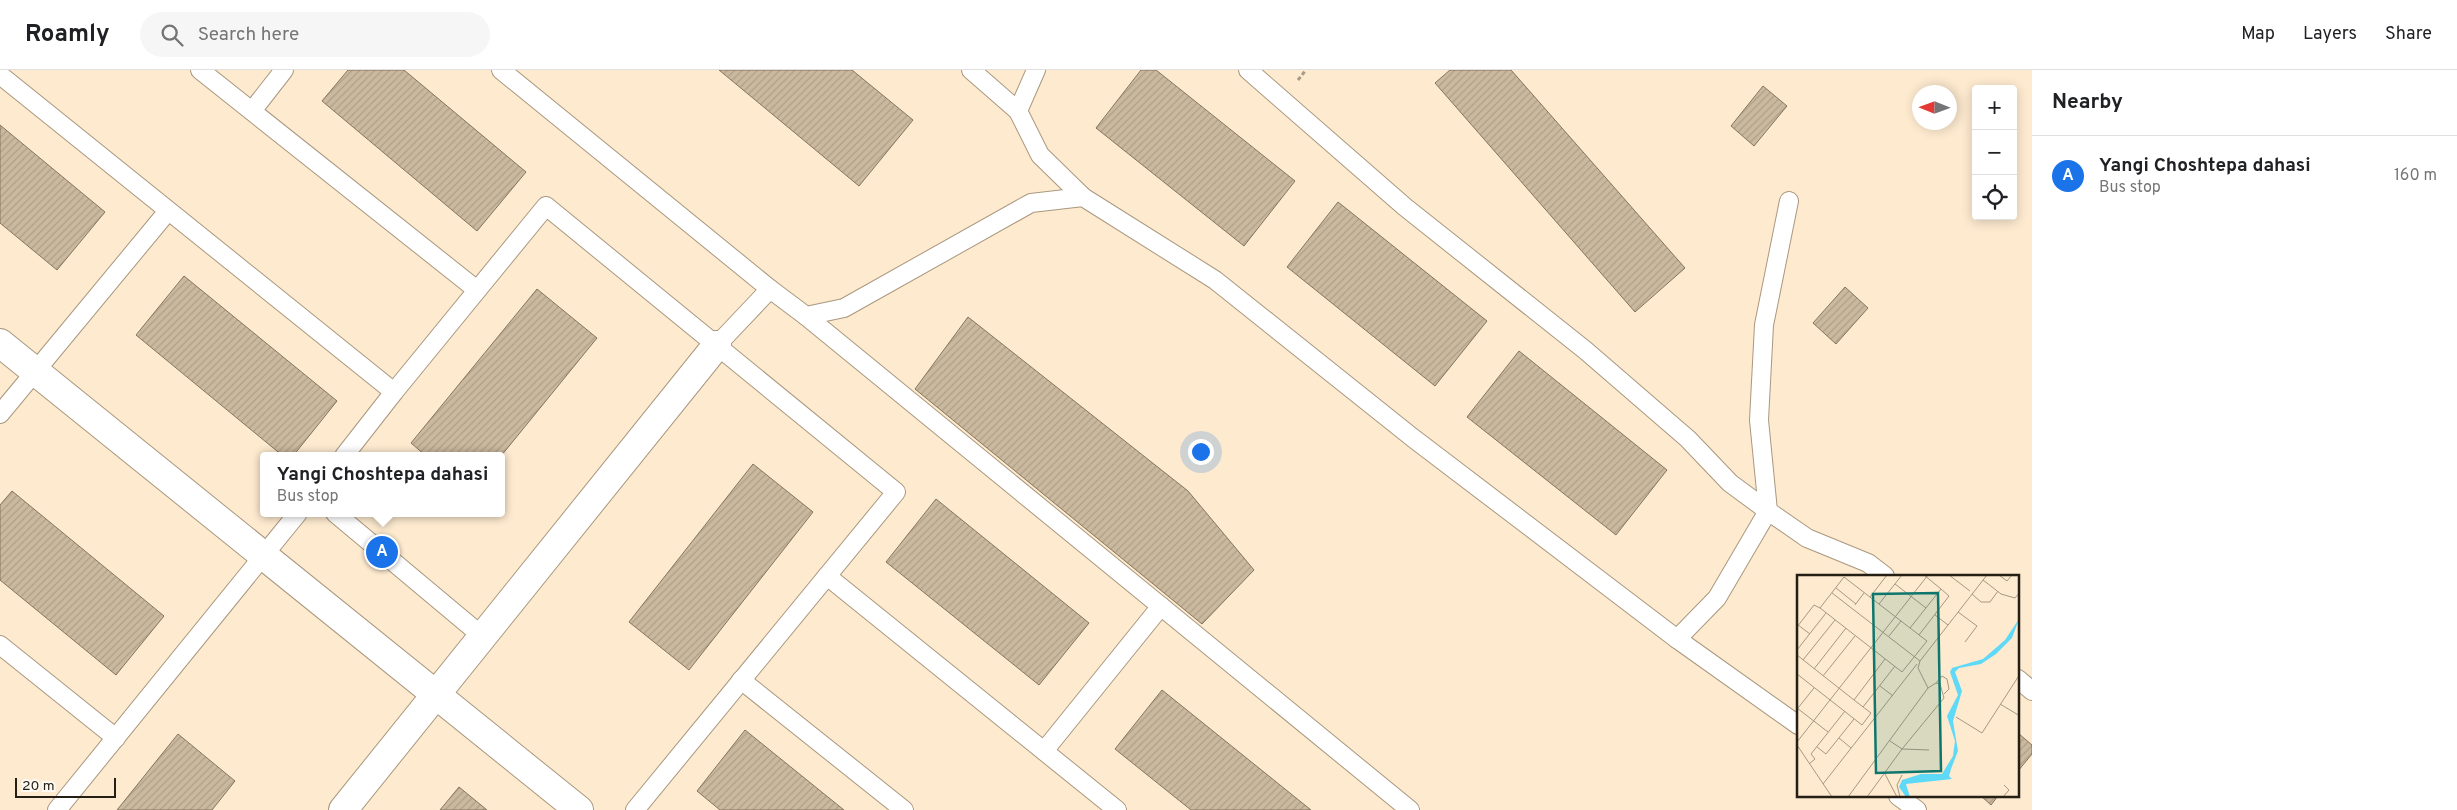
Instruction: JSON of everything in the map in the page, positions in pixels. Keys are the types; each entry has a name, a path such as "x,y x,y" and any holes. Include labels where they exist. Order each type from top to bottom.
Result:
{"street":[{"path":"0,342 434,695 579,810"},
{"path":"343,810 717,345"}],"lane":[{"path":"200,70 477,290"},
{"path":"252,111 284,70"},
{"path":"501,70 770,289 806,316 1410,810"},
{"path":"971,70 1018,111 1040,155 1083,197 1215,280 1413,438 1677,639 1797,724"},
{"path":"1018,111 1036,70"},
{"path":"1248,70 1405,208 1585,350 1688,439 1730,483 1807,538 1868,563 1884,575"},
{"path":"0,75 394,392"},
{"path":"806,316 844,308 1031,203 1083,197"},
{"path":"1677,639 1717,598 1768,511 1758,420 1764,325 1789,201"},
{"path":"347,452 546,206 896,492 635,810"},
{"path":"0,414 168,210"},
{"path":"717,345 770,289"},
{"path":"57,810 295,517"},
{"path":"340,517 482,636"},
{"path":"827,576 1117,810"},
{"path":"1044,751 1161,606"},
{"path":"0,645 116,738"},
{"path":"741,680 904,810"},
{"path":"2020,681 2032,691"},
{"path":"1901,798 1917,810"}],"building":[{"path":"348,70 404,70 526,172 477,231 322,101"},
{"path":"719,70 852,70 913,120 859,186"},
{"path":"1141,70 1156,70 1295,181 1244,246 1096,128"},
{"path":"1450,70 1511,70 1685,268 1635,312 1435,83"},
{"path":"1763,86 1787,106 1754,146 1731,126"},
{"path":"0,125 105,212 57,270 0,223"},
{"path":"1338,202 1487,321 1435,386 1287,267"},
{"path":"184,276 337,401 296,452 278,452 136,335"},
{"path":"1845,287 1868,308 1836,344 1813,323"},
{"path":"537,289 597,338 504,452 421,452 411,443"},
{"path":"968,317 1188,491 1254,570 1202,624 915,389"},
{"path":"1519,351 1667,470 1616,535 1467,417"},
{"path":"753,464 813,512 689,670 629,622"},
{"path":"12,491 164,616 116,675 0,580 0,505"},
{"path":"936,499 1089,623 1039,685 886,562"},
{"path":"1162,690 1311,810 1191,810 1115,749"},
{"path":"745,730 844,810 720,810 697,791"},
{"path":"178,734 235,781 212,810 117,810"},
{"path":"2020,735 2032,745 2032,754 2020,769"},
{"path":"459,787 487,810 440,810"},
{"path":"1983,798 1996,798 1991,805"}],"place":[{"name":"Yangi Choshtepa dahasi","path":"382,552"}]}
